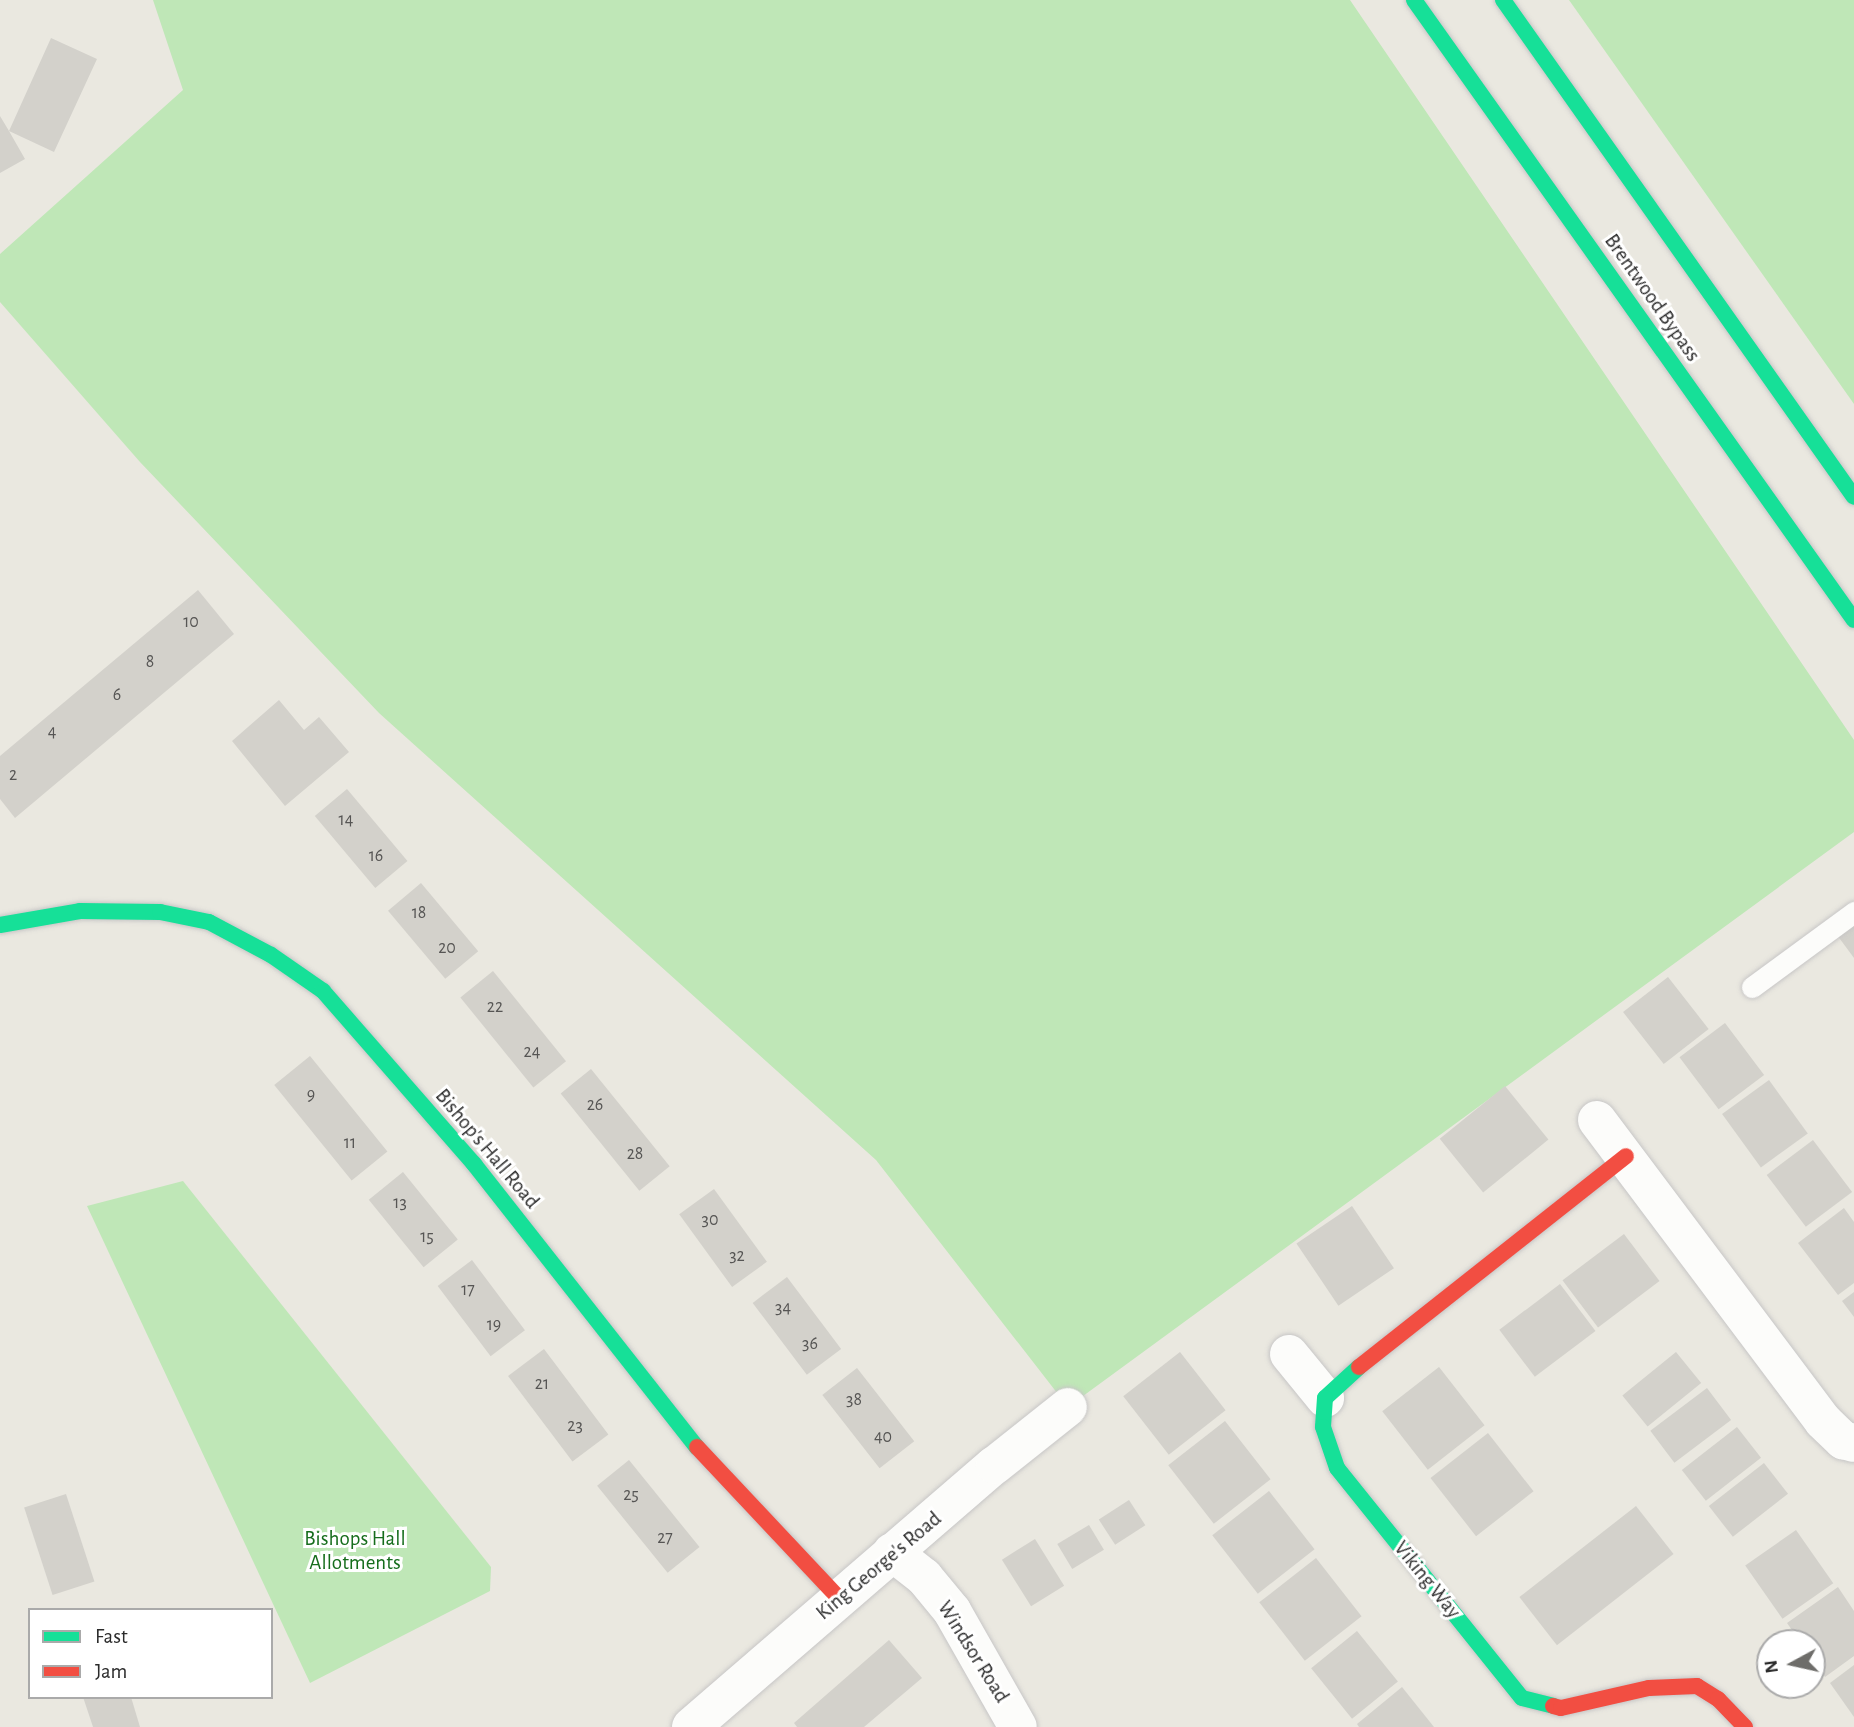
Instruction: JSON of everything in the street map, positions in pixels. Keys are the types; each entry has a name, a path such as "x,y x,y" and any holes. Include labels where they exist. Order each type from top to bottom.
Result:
{"main road":[{"name":"Brentwood Bypass","path":"1414,0 1854,620"},
{"path":"1503,0 1854,497"},
{"name":"Bishop's Hall Road","path":"0,925 80,911 172,915 209,922 271,955 323,991 474,1164 705,1457 839,1598"},
{"path":"1325,1398 1626,1156"},
{"name":"Viking Way","path":"1325,1398 1323,1427 1337,1468 1522,1698 1581,1715 1649,1688 1697,1686 1718,1699 1745,1727"}],"street":[{"path":"1597,1120 1823,1422 1843,1440 1854,1443"},
{"path":"1289,1354 1325,1398"},
{"name":"King George's Road","path":"691,1727 892,1552 1068,1407"},
{"name":"Windsor Road","path":"892,1552 924,1577 952,1611 1018,1727"}],"lane":[{"path":"1752,987 1854,912"}],"green space":[{"path":"153,0 1350,0 1854,740 1854,832 1068,1407 876,1160 379,713 140,462 0,302 0,254 183,90"},
{"path":"1569,0 1854,0 1854,404"},
{"name":"Bishops Hall Allotments","path":"183,1181 491,1567 490,1591 310,1683 87,1206"}],"building":[{"path":"51,38 97,59 54,152 9,131"},
{"path":"0,116 25,159 0,173"},
{"path":"198,590 234,634 15,818 0,799 0,756"},
{"path":"279,700 304,730 319,717 349,752 285,806 232,741"},
{"path":"347,789 407,861 375,888 315,816"},
{"path":"421,883 478,951 445,979 388,911"},
{"path":"1854,922 1854,958 1837,935"},
{"path":"493,971 566,1061 533,1088 460,997"},
{"path":"1668,977 1709,1029 1664,1064 1623,1012"},
{"path":"1725,1023 1764,1075 1719,1109 1679,1057"},
{"path":"310,1056 387,1152 352,1181 274,1085"},
{"path":"591,1069 670,1166 639,1191 561,1094"},
{"path":"1769,1080 1808,1133 1761,1167 1722,1114"},
{"path":"1505,1086 1548,1140 1483,1192 1440,1139"},
{"path":"1813,1140 1852,1192 1806,1227 1767,1175"},
{"path":"403,1172 458,1240 424,1267 369,1200"},
{"path":"714,1189 767,1262 732,1287 679,1214"},
{"path":"1352,1206 1394,1268 1338,1306 1296,1243"},
{"path":"1844,1208 1854,1222 1854,1283 1838,1295 1798,1243"},
{"path":"1624,1234 1660,1281 1598,1327 1563,1280"},
{"path":"472,1260 525,1330 491,1356 438,1286"},
{"path":"787,1277 841,1349 807,1375 753,1303"},
{"path":"1560,1284 1596,1331 1535,1377 1499,1330"},
{"path":"1854,1292 1854,1317 1842,1301"},
{"path":"544,1349 608,1434 572,1462 508,1376"},
{"path":"1180,1352 1226,1410 1169,1455 1123,1396"},
{"path":"1676,1352 1701,1383 1648,1427 1622,1395"},
{"path":"1439,1367 1485,1425 1428,1470 1382,1411"},
{"path":"857,1368 914,1441 880,1468 822,1395"},
{"path":"1707,1388 1731,1420 1674,1463 1650,1431"},
{"path":"1225,1421 1271,1479 1214,1524 1168,1465"},
{"path":"1737,1427 1761,1458 1706,1501 1682,1470"},
{"path":"1488,1433 1534,1491 1476,1536 1430,1478"},
{"path":"629,1460 699,1547 668,1573 597,1486"},
{"path":"1764,1463 1788,1494 1733,1537 1709,1506"},
{"path":"1269,1491 1315,1549 1258,1594 1212,1535"},
{"path":"66,1494 94,1581 53,1595 24,1508"},
{"path":"1129,1500 1145,1525 1115,1545 1099,1520"},
{"path":"1636,1506 1674,1554 1557,1645 1519,1597"},
{"path":"1089,1525 1104,1550 1072,1569 1057,1544"},
{"path":"1796,1530 1833,1583 1782,1619 1745,1566"},
{"path":"1035,1539 1064,1586 1031,1606 1002,1560"},
{"path":"1316,1558 1362,1616 1305,1661 1259,1602"},
{"path":"1838,1587 1854,1611 1854,1656 1826,1676 1826,1629 1791,1629 1787,1623"},
{"path":"1357,1631 1398,1682 1352,1719 1311,1668"},
{"path":"889,1640 922,1678 864,1727 797,1727 794,1723"},
{"path":"1854,1665 1854,1717 1830,1683"},
{"path":"1402,1687 1434,1727 1359,1727 1357,1724"},
{"path":"84,1699 132,1699 140,1727 93,1727"}],"traffic: fast":[{"path":"1414,0 1854,620"},
{"path":"1503,0 1854,497"},
{"path":"0,925 80,911 160,912 209,922 271,955 323,991 474,1164 697,1447"},
{"path":"1359,1367 1325,1398 1323,1427 1337,1468 1522,1698 1553,1706"}],"traffic: jam":[{"path":"1359,1367 1626,1156"},
{"path":"697,1447 839,1598"},
{"path":"1553,1706 1561,1708 1649,1688 1697,1686 1718,1699 1745,1727"}]}
